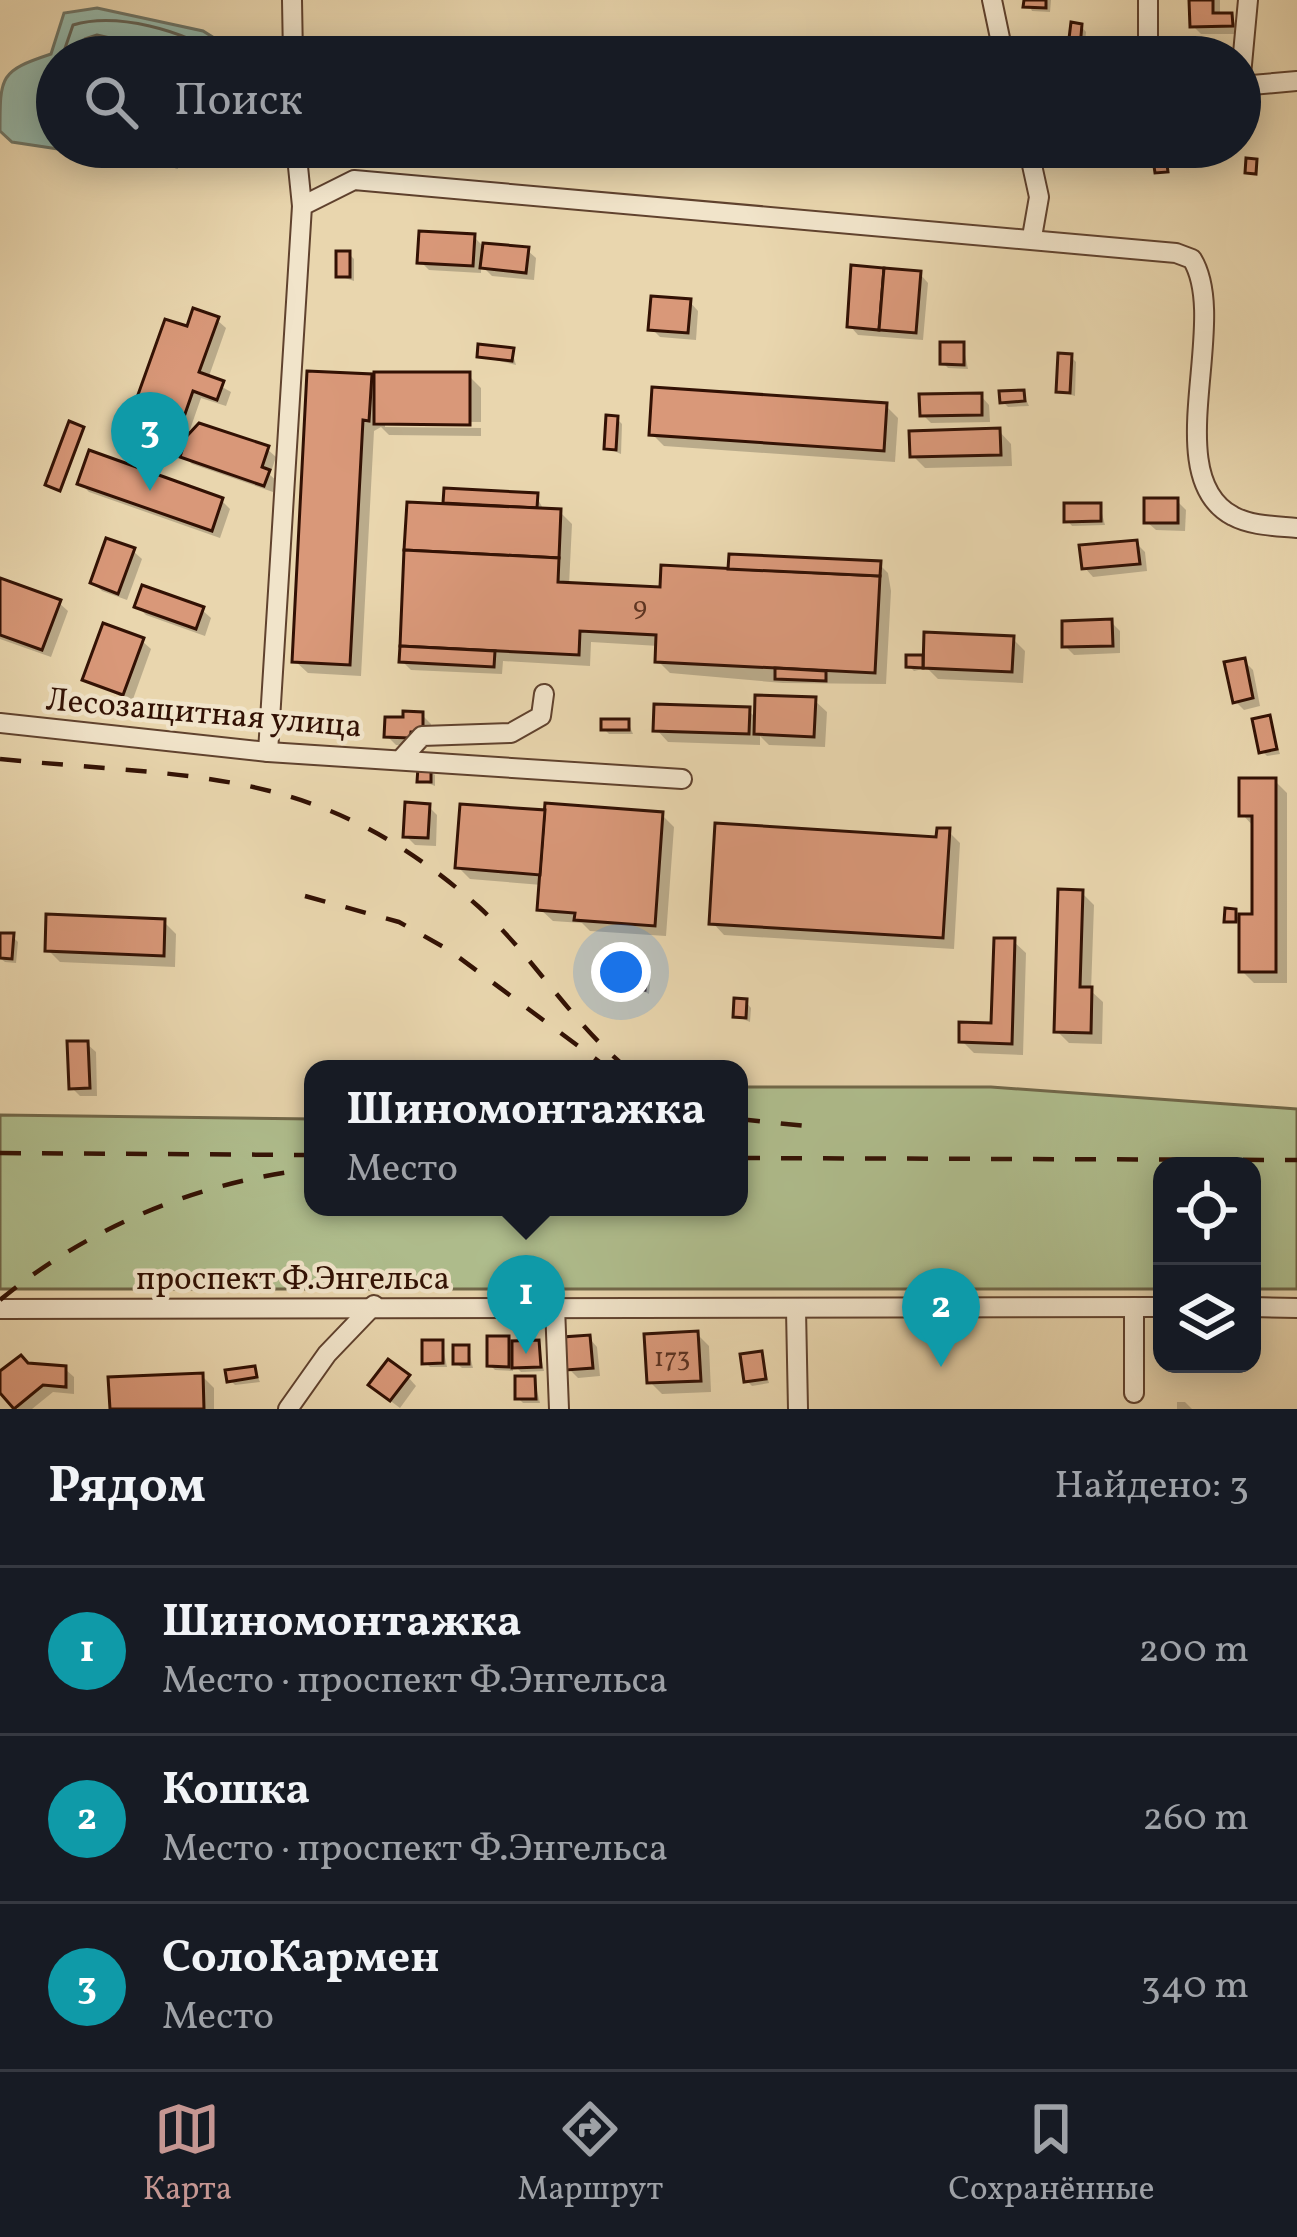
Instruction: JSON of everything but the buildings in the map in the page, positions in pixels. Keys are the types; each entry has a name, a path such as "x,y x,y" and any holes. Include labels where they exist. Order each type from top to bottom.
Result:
{"street":[{"path":"292,0 293,36"},
{"path":"992,0 1000,36"},
{"path":"1148,0 1148,36"},
{"path":"1244,36 1247,0"},
{"path":"1261,85 1297,82"},
{"path":"268,752 302,206 298,168"},
{"path":"1033,168 1039,197 1033,237"},
{"path":"302,206 354,179 1033,237 1192,260 1204,285 1196,436 1207,482 1231,516 1297,528"},
{"path":"403,757 422,736 511,734 541,716 544,694"},
{"name":"Лесозащитная улица","path":"0,722 268,752 403,757 451,765 682,779"},
{"path":"288,1409 326,1354 374,1306"},
{"path":"554,1307 559,1409"},
{"path":"1134,1307 1134,1393"},
{"name":"проспект Ф.Энгельса","path":"0,1309 1153,1307"},
{"path":"1261,1307 1297,1308"},
{"path":"796,1310 798,1409"}],"green space":[{"path":"748,1087 991,1087 1297,1109 1297,1289 1261,1289 1261,1157 1153,1157 1153,1289 0,1289 0,1115 304,1119 304,1216 748,1216"}],"water":[{"path":"97,8 211,36 57,36 64,13"},
{"path":"36,60 36,146 12,142 0,131 6,78"}],"railway":[{"path":"0,759 197,777 254,787 310,803 365,827 421,861 479,907 618,1060"},
{"path":"305,896 399,922 449,950 597,1060"},
{"path":"748,1120 815,1127"},
{"path":"0,1153 304,1155"},
{"path":"748,1158 1297,1160"},
{"path":"0,1300 70,1250 147,1212 229,1184 304,1170"}],"place":[{"name":"СолоКармен","path":"150,491"},
{"name":"Шиномонтажка","path":"526,1354"},
{"name":"Кошка","path":"941,1367"}]}
